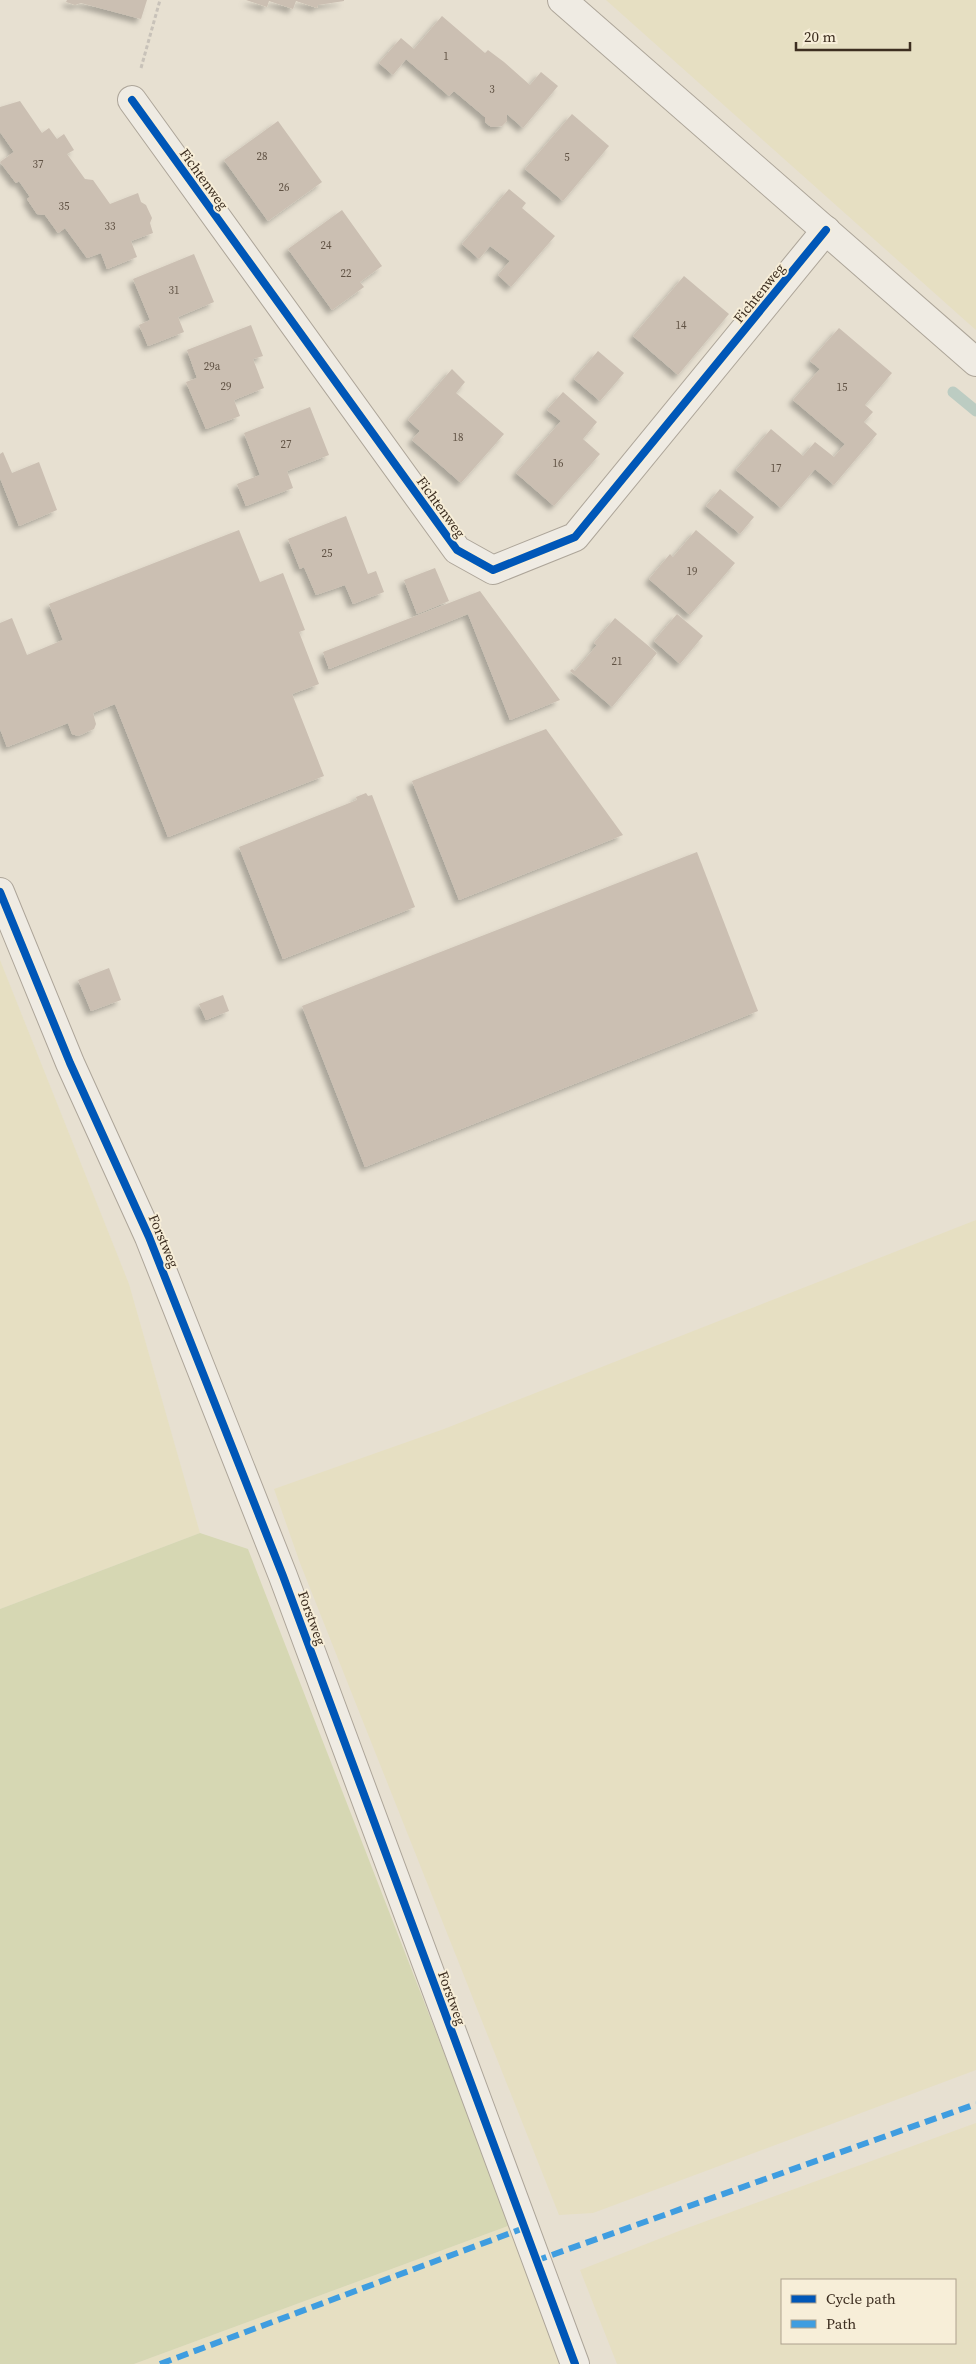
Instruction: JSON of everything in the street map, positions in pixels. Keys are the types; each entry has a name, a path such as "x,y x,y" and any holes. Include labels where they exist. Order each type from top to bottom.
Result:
{"street":[{"path":"562,0 976,362"},
{"name":"Fichtenweg","path":"132,100 457,550 493,570 575,537 826,230"},
{"name":"Forstweg","path":"0,892 70,1063 149,1237 283,1576 576,2364"}],"path":[{"path":"132,100 160,0"}],"shaded area":[{"path":"606,0 976,0 976,330 968,323"},
{"path":"0,960 129,1284 200,1533 0,1609"},
{"path":"976,1220 976,2070 593,2213 559,2215 300,1563 274,1489 444,1429"},
{"path":"976,2123 976,2364 617,2364 580,2270 679,2231"},
{"path":"511,2225 561,2364 134,2364"}],"green space":[{"path":"200,1533 248,1549 511,2225 134,2364 0,2364 0,1609"}],"building":[{"path":"67,0 147,0 141,19 81,3 75,5 66,2"},
{"path":"246,0 344,1 318,5 317,8 296,1 293,9 269,1 267,7"},
{"path":"442,16 485,53 488,50 530,85 541,72 558,86 523,128 507,114 507,121 502,126 491,127 485,122 485,117 454,91 449,96 406,59 393,75 379,63 401,38 414,49"},
{"path":"20,101 42,133 49,128 57,139 64,134 74,150 67,154 85,179 93,180 110,204 138,193 141,202 146,205 152,218 150,223 153,233 131,241 137,257 107,269 101,253 87,258 65,228 58,233 45,215 37,214 27,199 30,197 19,181 16,183 0,162 14,152 0,132 0,107"},
{"path":"572,114 609,146 563,201 525,169"},
{"path":"278,121 322,182 268,221 224,160"},
{"path":"509,189 526,203 522,208 555,236 511,287 498,275 510,261 490,246 479,259 462,244"},
{"path":"342,210 382,266 360,282 364,287 332,310 288,249"},
{"path":"194,254 214,302 178,317 184,332 148,346 139,325 150,320 133,279"},
{"path":"684,276 729,314 678,375 633,336"},
{"path":"251,325 263,356 253,359 264,388 234,400 240,416 206,429 186,382 197,378 187,350"},
{"path":"839,328 892,373 865,405 873,412 864,422 877,434 834,485 815,469 781,508 736,470 771,429 803,456 815,442 834,457 845,444 793,400 820,369 810,361"},
{"path":"598,351 624,373 600,401 574,379"},
{"path":"452,369 465,382 456,393 504,434 461,483 412,440 420,431 408,420"},
{"path":"563,392 597,422 583,439 600,454 554,506 516,473 561,421 547,410"},
{"path":"310,407 329,455 287,471 293,488 246,506 237,484 260,475 244,433"},
{"path":"3,452 12,473 39,462 57,510 19,526 0,478 0,454"},
{"path":"720,489 754,517 740,534 706,506"},
{"path":"346,516 368,574 376,571 384,592 353,604 345,585 316,595 304,567 300,569 288,539"},
{"path":"239,530 260,582 283,573 305,630 299,632 319,684 292,694 324,776 168,837 115,704 93,713 96,724 94,729 78,736 72,734 68,723 7,747 0,729 0,623 12,618 27,655 63,640 49,604"},
{"path":"696,530 735,563 690,615 649,579 670,554 673,557"},
{"path":"435,568 449,601 417,614 404,580"},
{"path":"480,591 560,700 510,720 468,614 329,669 323,652"},
{"path":"677,614 703,636 680,664 654,641"},
{"path":"615,618 657,653 612,707 570,671 572,669 575,671 597,645 594,643"},
{"path":"546,729 623,835 459,900 412,781"},
{"path":"366,793 368,796 372,795 415,907 283,959 239,847 357,800 356,797"},
{"path":"697,852 758,1011 365,1167 302,1006"},
{"path":"109,968 121,1000 91,1011 78,980"},
{"path":"223,995 229,1011 206,1020 199,1004"}],"waterway":[{"path":"953,392 976,411"}],"marked path":[{"path":"535,2261 976,2104"},
{"path":"160,2364 524,2228"}],"cycle path":[{"path":"132,100 457,550 493,570 575,537 826,230"},
{"path":"0,892 70,1063 149,1237 283,1576 575,2364"}]}
